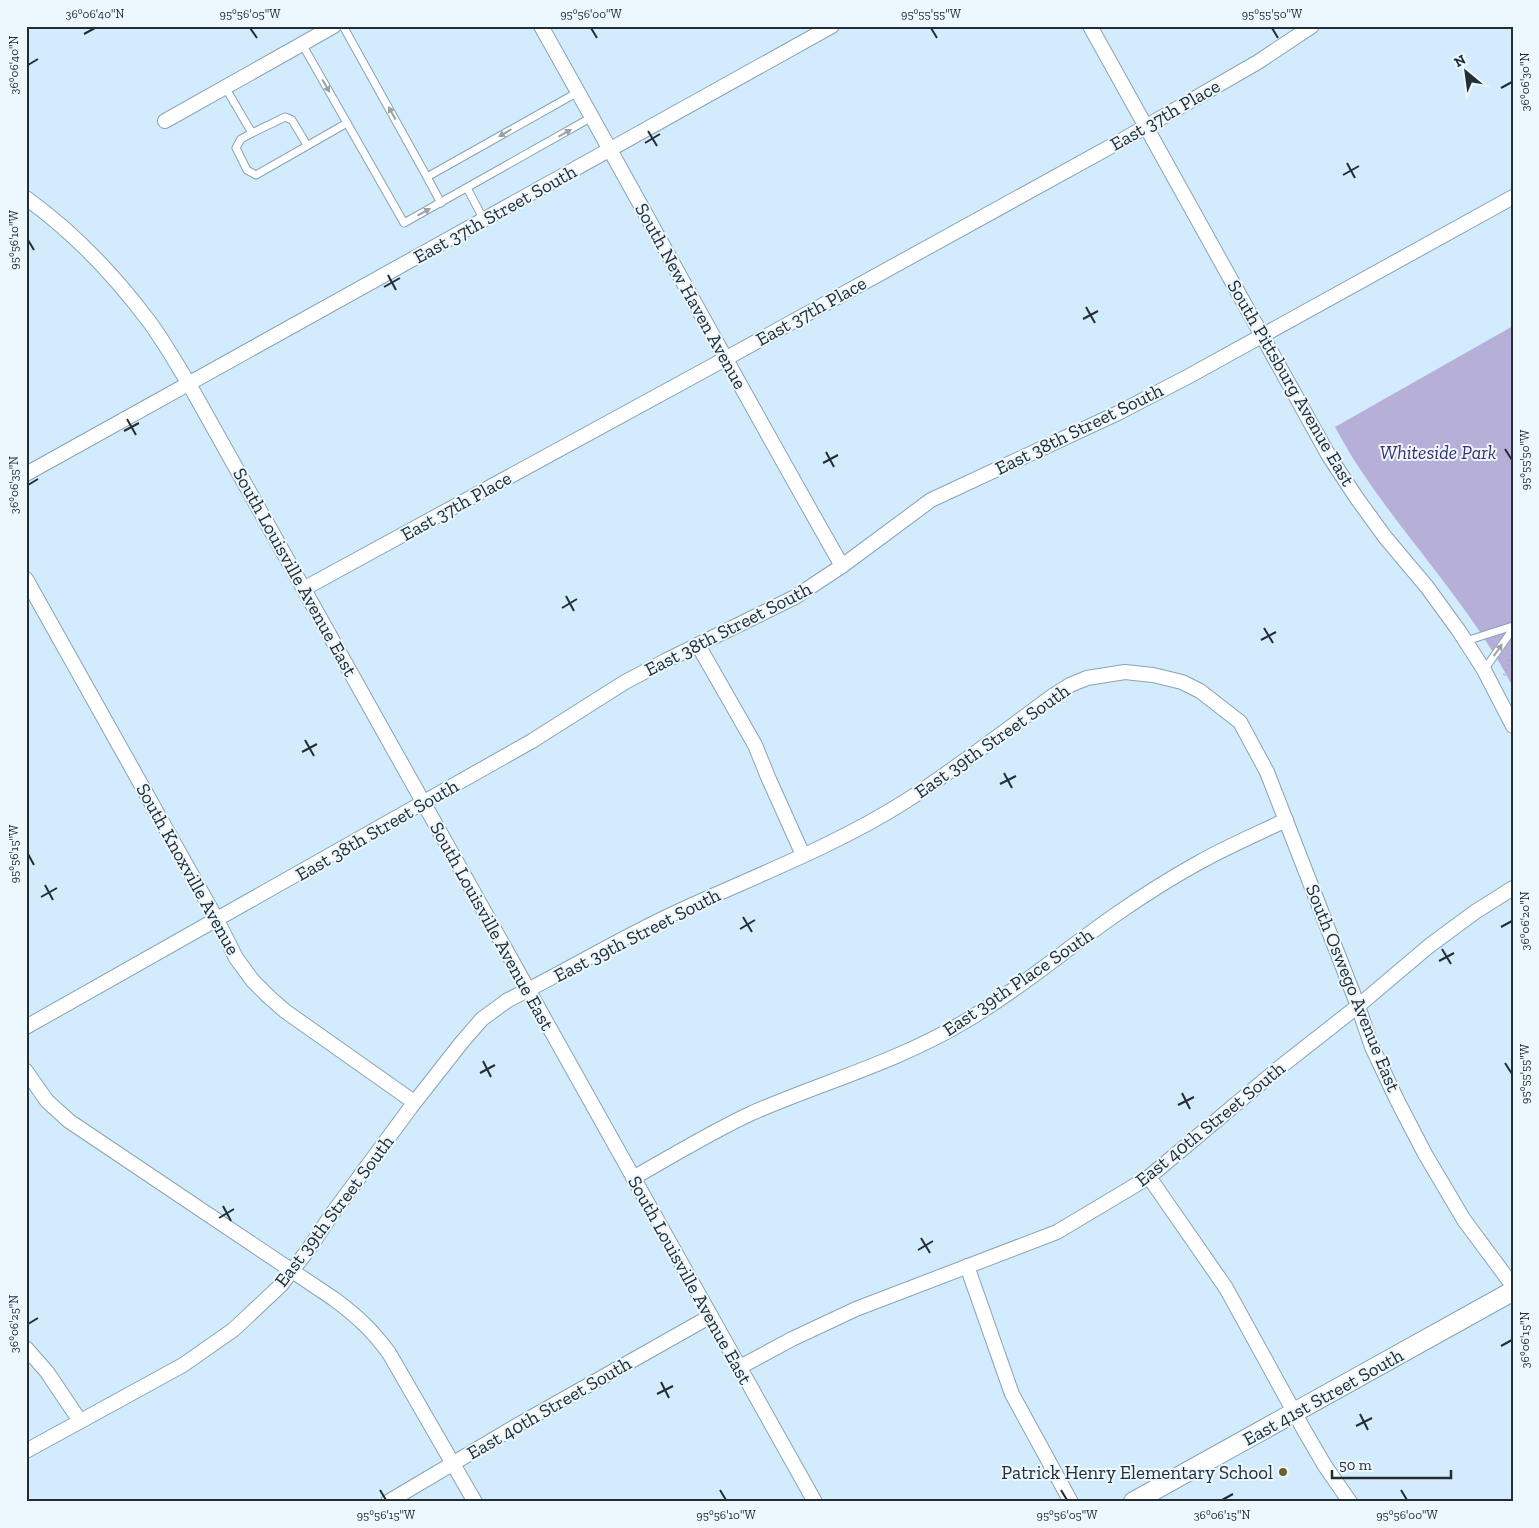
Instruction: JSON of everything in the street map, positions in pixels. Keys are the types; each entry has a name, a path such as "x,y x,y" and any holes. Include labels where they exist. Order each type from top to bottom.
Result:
{"main road":[{"name":"East 41st Street South","path":"1133,1502 1513,1291"}],"street":[{"path":"165,121 334,26"},
{"name":"South New Haven Avenue","path":"540,26 842,566"},
{"name":"East 37th Street South","path":"26,474 610,150 815,30 832,26"},
{"name":"South Pittsburg Avenue East","path":"1090,26 1329,456 1385,537 1427,587 1466,641 1484,670 1513,726"},
{"name":"East 37th Place","path":"304,588 725,359 1146,126 1258,62 1312,26"},
{"name":"East 38th Street South","path":"26,1028 532,742 625,682 790,600 842,566 931,500 1118,413 1191,375 1513,197"},
{"name":"South Louisville Avenue East","path":"26,198 87,249 118,283 148,321 190,384 815,1502"},
{"name":"South Knoxville Avenue","path":"26,579 217,920 236,958 253,981 285,1011 414,1102"},
{"path":"698,645 756,745 768,777 803,855"},
{"name":"East 39th Street South","path":"26,1450 183,1365 233,1330 281,1285 414,1102 462,1042 482,1019 508,1000 660,920 803,855 865,824 906,801 944,776 1070,685 1087,678 1118,673 1137,673 1182,682 1200,691"},
{"name":"South Oswego Avenue East","path":"1200,691 1240,722 1267,772 1372,1046 1397,1100 1425,1154 1464,1220 1513,1286"},
{"name":"East 39th Place South","path":"633,1178 752,1114 880,1064 964,1022 1158,887 1198,862 1286,820"},
{"name":"East 40th Street South","path":"740,1367 846,1313 1058,1232 1149,1176 1429,946 1513,888"},
{"path":"26,1071 47,1101 68,1121 359,1318 389,1353 475,1502"},
{"path":"1149,1176 1226,1288 1325,1466 1350,1502"},
{"path":"967,1266 1012,1394 1071,1502"},
{"name":"East 40th Street South","path":"388,1502 711,1316"},
{"path":"26,1348 47,1372 80,1421"}],"lane":[{"path":"343,26 441,203"},
{"path":"302,44 404,223 592,117"},
{"path":"225,88 252,133"},
{"path":"427,177 578,92"},
{"path":"307,146 292,120 285,117 252,133 242,140 236,148 247,170 256,175 307,146 347,122"},
{"path":"467,188 484,220"},
{"path":"1466,641 1513,627"},
{"path":"1484,670 1513,627"}],"path":[{"path":"1504,675 1507,670 1508,660 1513,653"}],"green space":[{"name":"Whiteside Park","path":"1513,326 1513,687 1479,630 1379,496 1353,459 1335,427"}],"place":[{"name":"Patrick Henry Elementary School","path":"1283,1472"}]}
